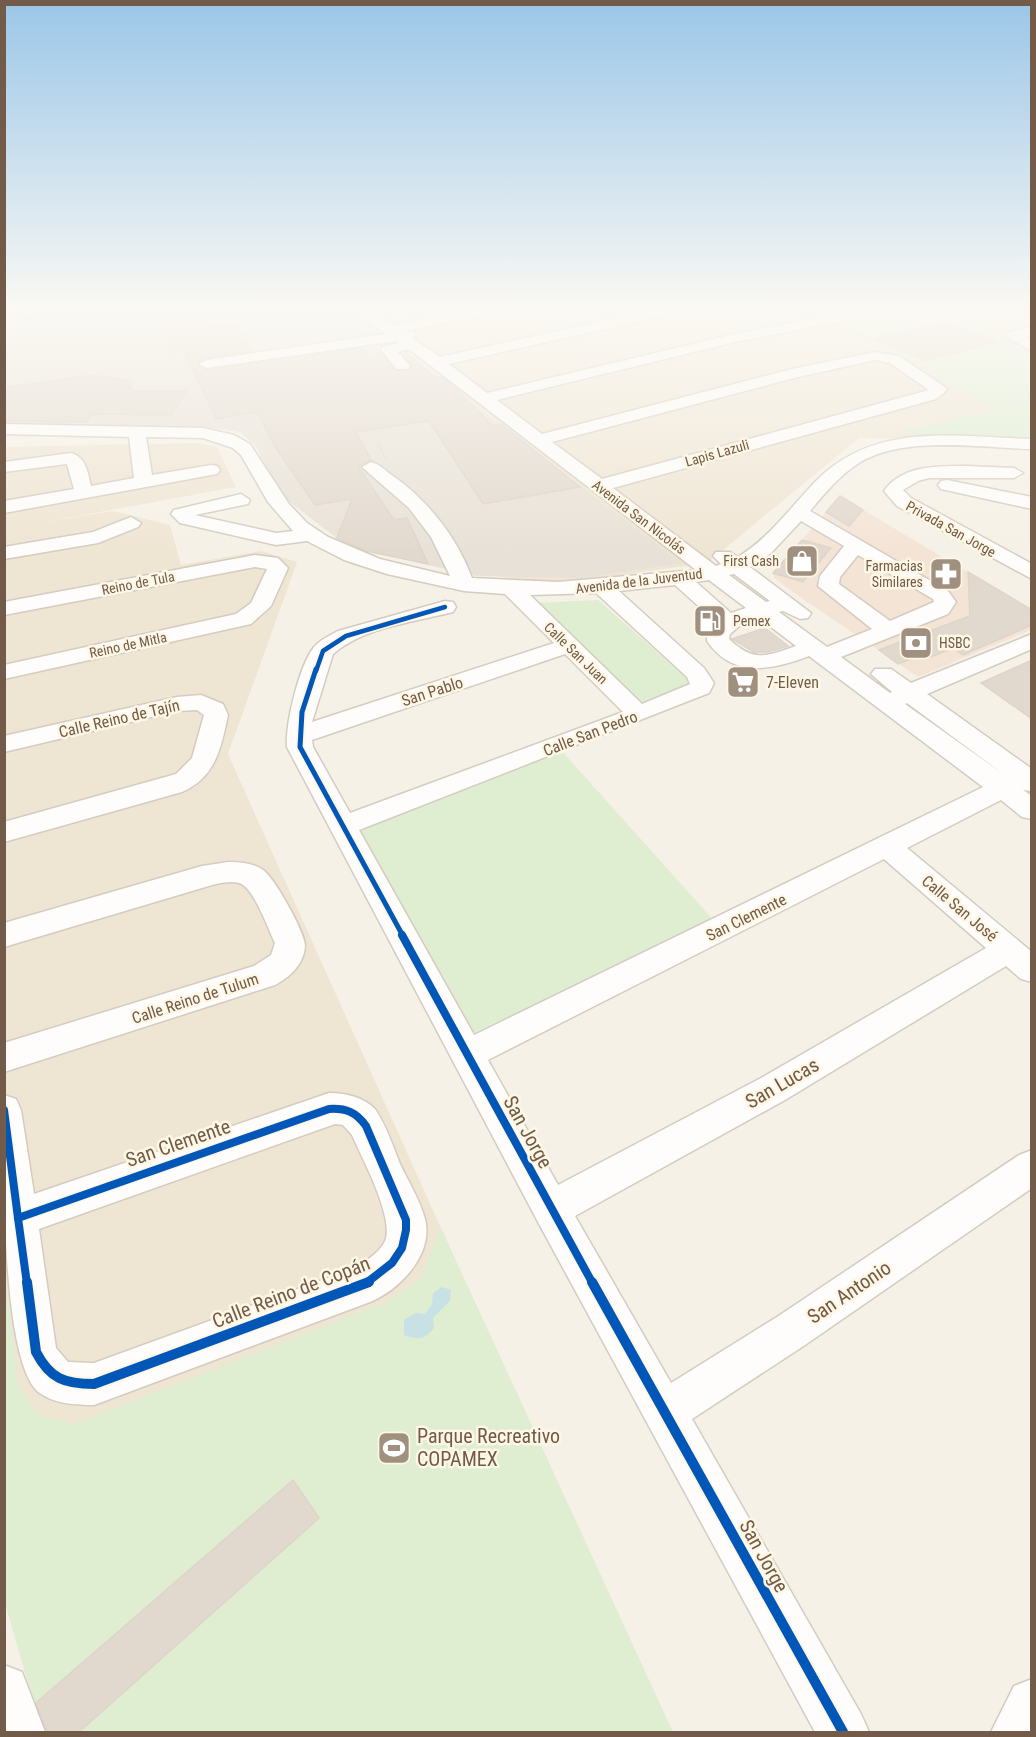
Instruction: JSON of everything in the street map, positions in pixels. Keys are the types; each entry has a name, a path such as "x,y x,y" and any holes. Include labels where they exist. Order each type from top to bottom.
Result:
{"street":[{"name":"Avenida San Nicolás","path":"483,392 607,484 712,572 764,610 828,650 1020,783 1032,810"},
{"path":"490,397 511,392"},
{"name":"Lapis Lazuli","path":"546,438 723,392"},
{"name":"Lapis Lazuli","path":"607,484 939,392"},
{"path":"83,430 87,424 96,420 170,424 154,431 151,481"},
{"name":"Avenida de la Juventud","path":"4,429 154,431 218,435 244,446 265,484 302,529 330,547 455,596 513,590 603,588 679,578 737,566 772,541 834,471 849,460 874,449 904,443 1032,444"},
{"path":"995,444 1032,498"},
{"path":"4,467 71,459 76,463 84,493"},
{"path":"297,736 323,651 328,645 356,632 455,596 447,548 408,495 371,467"},
{"path":"4,507 211,470"},
{"name":"Privada San Jorge","path":"1014,473 928,472 907,476 896,483 893,491 898,498 1032,573"},
{"path":"907,476 1032,503"},
{"name":"Avenida San Nicolás","path":"607,484 737,566 786,603 828,650"},
{"path":"241,500 190,510 181,514 187,519 276,539 302,529"},
{"path":"786,603 728,622 720,629 718,641 747,663 768,663 828,650 888,630 940,609 945,602 941,595 799,512"},
{"path":"4,553 98,537 131,524"},
{"path":"856,544 830,576 828,586 888,630"},
{"name":"Reino de Tula","path":"4,609 245,562 271,562 276,565 278,572 261,606 250,616"},
{"path":"679,578 728,622"},
{"name":"Calle San Pedro","path":"343,826 695,692 702,683 696,673 603,588"},
{"name":"Calle San Juan","path":"513,590 567,646 639,714"},
{"name":"Reino de Mitla","path":"4,672 250,616"},
{"path":"898,698 1032,641"},
{"name":"San Pablo","path":"297,736 567,646"},
{"name":"Calle Reino de Tajín","path":"4,744 185,703 208,705 216,715 202,765 193,777 173,786 4,832"},
{"name":"San Jorge","path":"297,736 308,764 551,1209 843,1732"},
{"name":"San Clemente","path":"467,1054 1020,783"},
{"name":"Calle San José","path":"888,847 1020,960"},
{"name":"Calle Reino de Tulum","path":"4,935 202,877 233,873 246,874 258,882 290,943 285,961 276,971 264,976 4,1058"},
{"name":"San Lucas","path":"551,1209 773,1089 1020,960"},
{"name":"San Clemente","path":"17,1218 329,1109 352,1110"},
{"path":"4,1110 17,1218"},
{"name":"Calle Reino de Copán","path":"17,1218 36,1352 44,1370 55,1380 69,1384 94,1384 370,1282 384,1273 403,1250 407,1234 406,1220 366,1126 352,1110"},
{"name":"San Antonio","path":"664,1412 810,1318 1032,1167"},
{"path":"4,1690 19,1732"},
{"path":"1017,1732 1032,1704"}],"path":[{"path":"378,443 398,488"}],"shaded area":[{"path":"5,392 457,392 682,563 580,578 477,576 362,550 337,538 282,496 255,443 240,432 207,427 5,424"},
{"path":"142,392 1031,392 1031,439 859,438 707,563 548,585 428,564 337,538 282,496 255,446 240,432 200,426"},
{"path":"195,443 217,447 236,487 45,522 113,511 170,525 181,565 261,551 297,562 228,754 489,1335 5,1560 5,447"},
{"path":"840,496 1031,610 1031,630 918,677 800,597 774,578 773,573"}],"green space":[{"path":"963,392 1031,392 1031,437 917,435 905,430 993,411"},
{"path":"598,600 692,683 642,704 533,603"},
{"path":"560,749 716,923 468,1035 352,830"},
{"name":"Parque Recreativo COPAMEX","path":"441,1228 673,1732 42,1732 5,1603 4,1266 18,1386 38,1415 74,1424 384,1303 421,1278"}],"water":[{"path":"442,1287 451,1290 450,1301 433,1318 434,1328 420,1338 404,1335 404,1320 415,1313 425,1314 432,1304 433,1293"}],"building":[{"path":"4,392 185,392 171,415 92,414 87,422 4,421"},
{"path":"204,392 459,392 493,426 501,424 580,487 483,504 429,421 356,432 371,460 358,466 394,520 407,518 428,564 366,551 337,538 352,499 315,505 274,445 257,412 216,419"},
{"path":"840,496 863,510 849,526 826,512"},
{"name":"First Cash","path":"802,540 831,548 803,582 773,573"},
{"path":"968,572 1032,610 1032,625 963,655 953,648 931,657 926,653 898,664 879,650 970,616"},
{"path":"765,628 788,646 768,652 754,652 732,639"},
{"path":"1032,660 1032,719 981,683"},
{"path":"293,1480 319,1518 79,1732 47,1732 36,1703"}],"cycle path":[{"path":"445,607 362,630 332,643 323,651 302,712 299,725 300,747 551,1209 843,1732"},
{"path":"4,1110 36,1352 46,1370 58,1380 73,1384 94,1384 370,1282 386,1270 398,1256 405,1240 406,1230 406,1220 366,1126 355,1113 335,1109 329,1109 17,1218"}],"place":[{"name":"First Cash","path":"802,561"},
{"name":"Farmacias Similares","path":"946,574"},
{"name":"Pemex","path":"710,621"},
{"name":"HSBC","path":"916,643"},
{"name":"7-Eleven","path":"743,682"},
{"name":"Parque Recreativo COPAMEX","path":"394,1448"}]}
